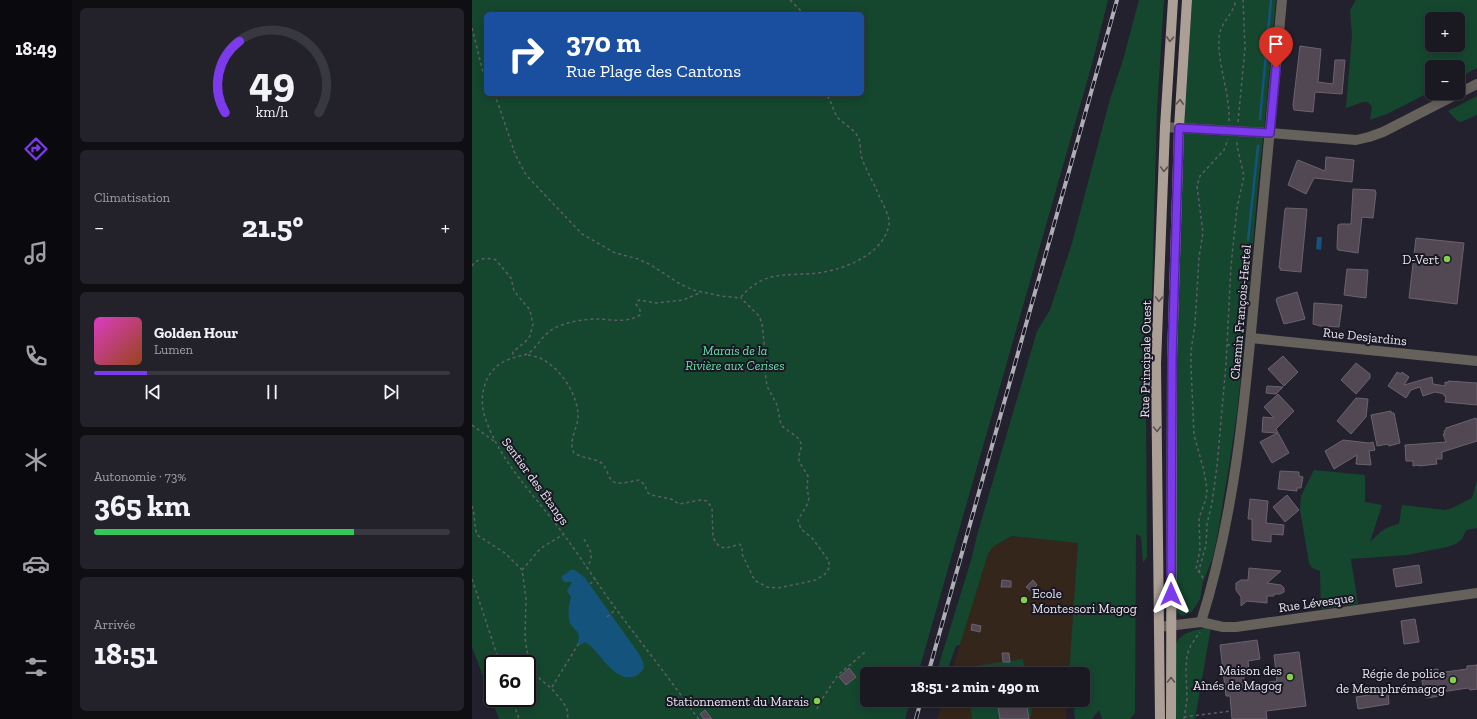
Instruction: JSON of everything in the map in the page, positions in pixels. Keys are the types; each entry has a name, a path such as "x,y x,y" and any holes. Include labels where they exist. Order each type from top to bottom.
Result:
{"main road":[{"name":"Rue Principale Ouest","path":"1160,719 1156,364 1165,127 1173,0"},
{"name":"Rue Principale Ouest","path":"1171,719 1172,359 1179,128 1187,0"}],"street":[{"name":"Chemin François-Hertel","path":"1201,622 1218,556 1232,488 1242,420 1282,0"},
{"path":"1165,127 1234,128 1341,140 1356,140 1369,138 1383,132 1477,84"},
{"name":"Rue Desjardins","path":"1251,338 1477,361"},
{"name":"Rue Lévesque","path":"1159,627 1201,622 1222,627 1236,627 1477,593"}],"path":[{"path":"790,0 802,12"},
{"path":"1200,573 1206,545 1206,524 1212,503 1218,466 1226,370 1231,266 1237,208 1244,176 1221,70 1219,39 1220,30 1232,12 1236,0"},
{"path":"1205,581 1196,569 1200,550 1199,518 1206,499 1207,489 1204,470 1194,435 1191,366 1199,257 1203,233 1197,186 1202,172 1226,147 1234,128 1245,48 1243,0"},
{"path":"472,28 484,74"},
{"path":"495,96 515,154 526,174 577,229 590,240 615,252 651,265 680,284 702,292 741,298 755,312 762,323 765,352 770,365 765,372 765,380 776,405 781,425 796,435 801,441 802,450 798,457 808,476 809,498 807,505 798,520 801,529 813,539 829,561 829,568 825,574 816,580 778,588 767,587 756,581 753,577 742,554 742,546 739,544 728,548 722,548 714,542 712,508 707,501 701,500 679,504 667,498 651,495 647,492 645,485 639,480 616,482 609,478 606,467 602,463 574,453 571,448 578,418 571,388 550,365 543,360 528,354 546,333 557,327 569,323 597,319 616,321 633,319 640,315 640,310 636,304 639,300 656,303 683,300 702,292"},
{"path":"741,298 748,289 760,281 776,275 799,275 838,269 853,263 870,253 880,244 886,235 890,223 861,155 857,136 838,118 827,96"},
{"path":"1234,128 1244,123"},
{"path":"472,266 474,263 484,258 496,260 510,278 514,291 530,310 533,324 532,330 526,341 513,352 512,358"},
{"name":"Sentier des Étangs","path":"528,354 512,358 495,368 487,376 482,402 484,413 495,442 509,463 564,534 616,609 699,719"},
{"path":"472,426 495,442"},
{"path":"472,506 477,535 494,545 522,570 526,598 525,638 531,668 540,679 551,688 567,708 568,719"},
{"path":"522,570 541,548 564,534"},
{"path":"584,539 591,550 591,562 587,567"},
{"path":"590,584 596,579"},
{"path":"472,580 497,655"},
{"path":"607,617 616,609"},
{"path":"1201,622 1202,629 1191,645 1187,655 1187,704 1184,718 1231,711"},
{"path":"551,688 579,643"},
{"path":"816,709 838,675 865,652"},
{"path":"515,707 519,719"}],"shaded area":[{"name":"Ecole Montessori Magog","path":"1012,536 1079,543 1070,667 953,667 988,554 994,546"},
{"path":"941,707 1067,707 1066,719 937,719"}],"green space":[{"name":"Marais de la Rivière aux Cerises","path":"472,0 1108,0 1092,64 920,667 860,667 860,707 909,707 905,719 499,719 494,707 536,707 536,655 484,655 484,679 472,647"},
{"path":"1139,0 1164,0 1157,110 1149,402 1146,410 1147,557 1143,563 1141,537 1136,534 1135,713 1130,719 1102,719 1099,710 1092,719 1075,719 1075,707 1090,707 1090,667 1069,667 1078,543 1012,536 994,546 988,554 960,645 956,646 948,667 938,667 972,557 977,535 1037,331 1050,310 1072,243 1110,99 1123,60"},
{"path":"1192,0 1276,0 1244,349 1229,466 1217,538 1212,560 1203,582 1200,599 1192,612 1182,616 1176,609 1176,394 1183,148"},
{"path":"1356,0 1477,0 1477,68 1465,74 1465,60 1425,60 1425,95 1387,114 1370,120 1372,107 1368,102 1363,102 1346,108 1352,35 1350,10"},
{"path":"1477,96 1477,115 1461,122 1448,111"},
{"path":"1314,470 1365,475 1365,502 1382,505 1370,542 1383,530 1399,524 1402,505 1445,510 1452,508 1472,498 1477,480 1477,528 1466,530 1462,539 1456,544 1447,547 1407,555 1351,559 1358,604 1321,609 1320,571 1312,568 1309,563 1300,510 1301,496"},
{"path":"1211,627 1195,719 1176,719 1175,647 1177,642 1184,634"},
{"path":"1023,659 1024,667 967,667"},
{"path":"971,707 998,707 1000,719 972,719"},
{"path":"1027,707 1032,707 1031,716 1028,717"}],"water":[{"path":"1317,237 1322,237 1321,250 1316,249"},
{"path":"571,570 575,570 585,578 639,654 644,668 637,675 625,677 618,674 585,642 580,645 578,643 578,633 569,620 571,597 567,591 572,582 564,582 562,579 562,576"}],"building":[{"path":"1300,46 1321,49 1318,82 1333,84 1335,60 1345,60 1342,94 1315,92 1313,112 1294,110 1293,105"},
{"path":"1326,157 1354,160 1352,182 1314,178 1306,194 1288,185 1298,160 1325,171"},
{"path":"1353,189 1375,190 1376,193 1373,218 1362,217 1358,253 1338,250 1337,248 1338,225 1351,224"},
{"path":"1286,208 1307,209 1301,272 1280,270 1281,268 1279,268"},
{"path":"1416,238 1464,243 1457,304 1409,298"},
{"path":"1347,269 1368,270 1366,298 1344,295"},
{"path":"1297,292 1305,319 1284,324 1276,300 1277,298"},
{"path":"1314,303 1342,305 1339,327 1313,324"},
{"path":"1283,356 1298,372 1284,386 1268,369"},
{"path":"1356,363 1370,374 1370,378 1356,394 1341,380"},
{"path":"1397,372 1401,374 1402,372 1409,377 1404,385 1432,377 1433,384 1445,386 1445,382 1448,383 1448,381 1477,383 1477,405 1445,402 1446,396 1444,396 1444,394 1435,392 1423,396 1420,387 1411,390 1406,398 1388,386"},
{"path":"1267,386 1283,387 1276,394 1266,393"},
{"path":"1278,394 1294,411 1276,429 1289,453 1272,463 1260,442 1277,433 1262,432 1263,417 1274,418 1264,407"},
{"path":"1356,398 1368,399 1366,417 1351,434 1337,421"},
{"path":"1391,411 1391,413 1394,413 1400,443 1389,446 1388,444 1377,446 1371,415"},
{"path":"1476,418 1477,441 1442,452 1442,459 1436,459 1437,464 1413,466 1413,461 1406,461 1405,445 1446,442 1443,434 1445,434 1444,431 1446,428"},
{"path":"1343,440 1369,443 1373,442 1375,450 1369,451 1371,465 1356,464 1357,455 1334,469 1325,451"},
{"path":"1280,471 1299,472 1299,476 1303,477 1301,488 1297,488 1297,491 1278,489"},
{"path":"1287,495 1299,510 1285,522 1273,507"},
{"path":"1250,499 1268,501 1266,523 1284,525 1283,535 1271,534 1271,542 1252,540 1252,519 1248,519"},
{"path":"1419,565 1422,583 1396,587 1393,569"},
{"path":"1249,568 1281,571 1267,583 1281,585 1284,588 1284,592 1274,594 1274,596 1267,596 1267,603 1247,601 1241,606 1241,597 1236,590 1236,583 1241,580 1248,580"},
{"path":"1002,580 1011,581 1011,587 1001,587"},
{"path":"1033,580 1037,585 1031,591 1026,587"},
{"path":"1415,619 1419,642 1404,644 1401,621"},
{"path":"972,624 981,626 980,632 971,630"},
{"name":"Maison des Aînés de Magog","path":"1257,640 1260,659 1248,661 1249,672 1243,672 1246,691 1270,688 1269,682 1277,681 1274,655 1299,652 1306,706 1266,711 1267,719 1232,719 1230,696 1226,696 1220,645"},
{"path":"1002,653 1009,653 1010,662 1003,662"},
{"path":"1477,665 1477,689 1470,690 1468,688 1441,692 1441,696 1426,698 1422,680 1424,680 1423,671 1438,669 1438,673 1467,669 1467,666"},
{"path":"849,668 856,677 846,685 839,677"},
{"path":"1388,692 1389,704 1358,709 1356,697"},
{"path":"998,707 1027,707 1029,719 1000,719"},
{"path":"705,710 712,719 704,719 700,714"}],"waterway":[{"path":"1260,119 1271,0"},
{"path":"1248,240 1258,146"}],"railway":[{"path":"930,667 1117,0"},
{"path":"916,719 919,707"}],"place":[{"name":"D-Vert","path":"1447,259"},
{"name":"Ecole Montessori Magog","path":"1024,600"},
{"name":"Maison des Aînés de Magog","path":"1290,677"},
{"name":"Régie de police de Memphrémagog","path":"1453,680"},
{"name":"Stationnement du Marais","path":"817,701"}],"route":[{"path":"1171,594 1172,359 1179,128 1270,133 1276,68"}]}
